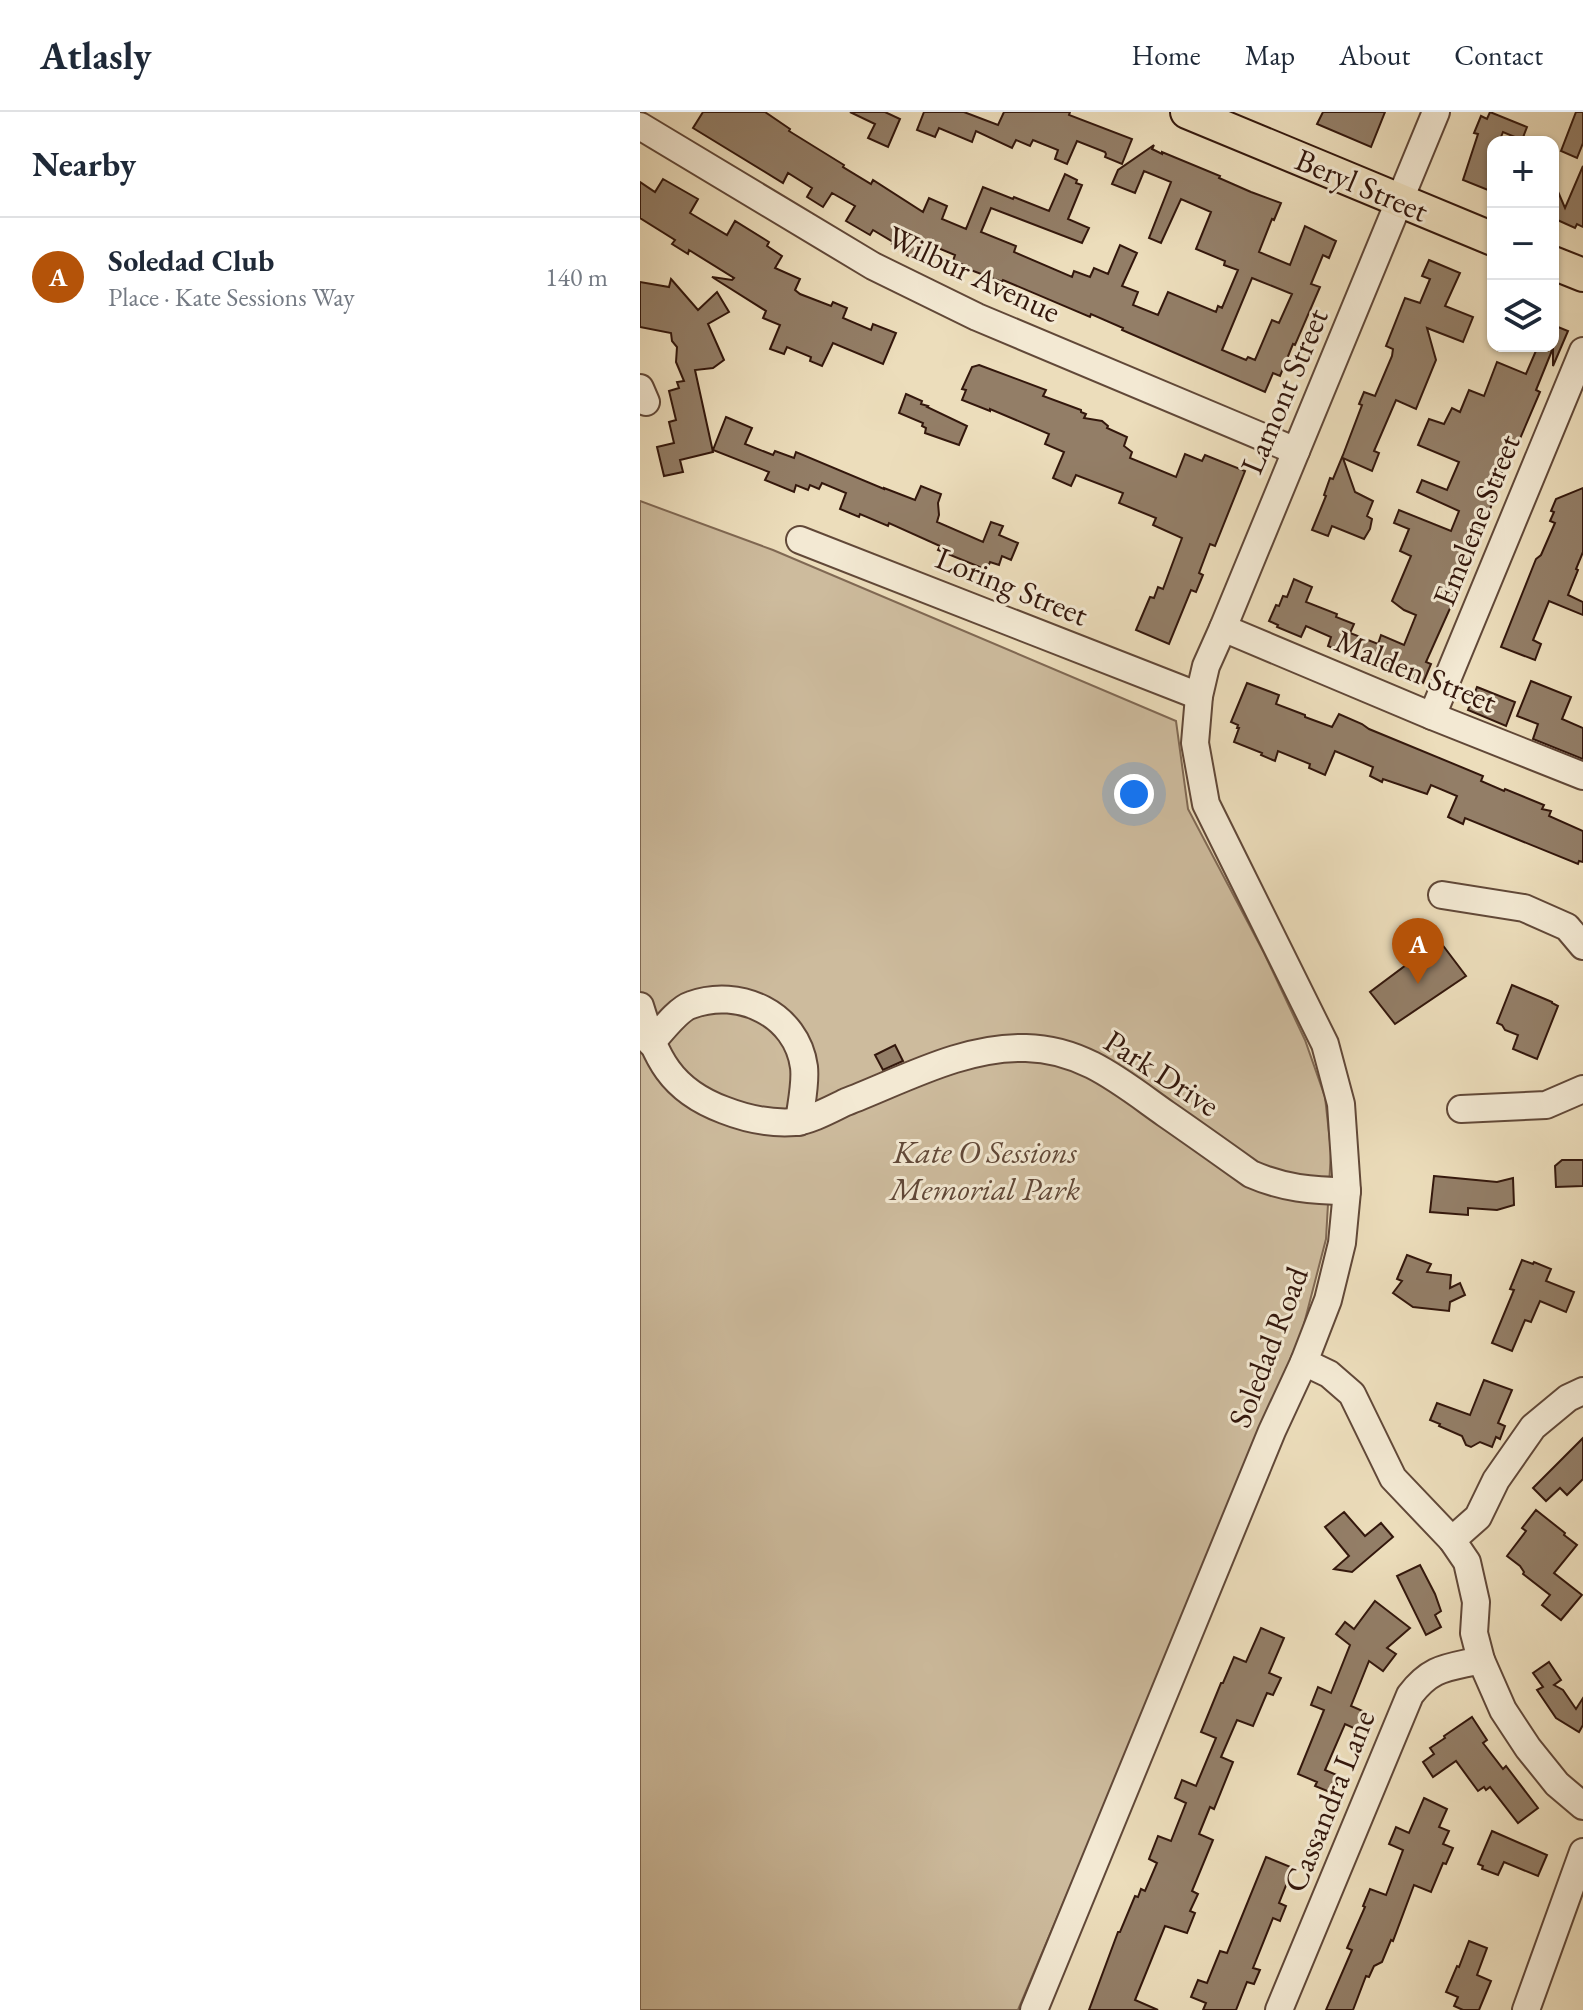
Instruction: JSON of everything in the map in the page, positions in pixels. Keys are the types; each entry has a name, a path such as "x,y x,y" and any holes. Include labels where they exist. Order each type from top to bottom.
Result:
{"main road":[{"name":"Beryl Street","path":"1187,112 1487,237"},
{"path":"1559,265 1583,275"}],"street":[{"name":"Lamont Street","path":"1199,696 1206,666 1436,112"},
{"name":"Wilbur Avenue","path":"640,126 873,266 977,317 1296,451"},
{"name":"Emelene Street","path":"1432,716 1583,351"},
{"name":"Loring Street","path":"800,540 1199,696"},
{"name":"Malden Street","path":"1223,628 1583,776"},
{"name":"Soledad Road","path":"1034,2010 1272,1431 1304,1362 1328,1300 1342,1243 1347,1191 1341,1104 1325,1044 1206,804 1195,743 1199,696"},
{"path":"1442,895 1524,908 1567,927 1583,946"},
{"path":"651,1043 687,1005 732,999 750,1002 767,1012 795,1037 801,1051 804,1069 799,1122"},
{"name":"Park Drive","path":"640,1006 651,1043 675,1079 705,1103 747,1119 799,1122 953,1059 981,1051 1026,1048 1060,1052 1093,1064 1251,1174 1288,1187 1347,1191"},
{"path":"1461,1109 1546,1105 1583,1089"},
{"path":"1304,1362 1329,1374 1352,1394 1393,1478 1452,1540 1467,1562 1476,1602 1474,1633 1481,1660 1503,1710 1557,1784 1583,1806"},
{"path":"1452,1540 1478,1517 1496,1480 1533,1427 1568,1398 1583,1391"},
{"name":"Cassandra Lane","path":"1279,2010 1410,1695 1421,1680 1435,1671 1481,1660"},
{"path":"1526,2010 1583,1852"}],"green space":[{"name":"Kate O Sessions Memorial Park","path":"640,501 773,550 1176,721 1188,809 1264,953 1305,1040 1325,1097 1331,1151 1326,1239 1298,1347 1018,2010 640,2010"}],"building":[{"path":"703,112 765,112 843,167 871,184 873,180 923,212 929,198 947,206 942,219 966,229 983,187 1049,211 1065,174 1082,185 1068,219 1089,228 1082,243 991,208 981,232 1016,246 1014,252 1072,277 1074,271 1090,277 1094,268 1108,274 1120,245 1137,253 1122,286 1138,292 1133,305 1158,315 1168,292 1216,312 1218,306 1222,308 1238,270 1196,249 1211,212 1181,199 1161,243 1149,238 1171,182 1144,171 1135,193 1112,184 1118,170 1154,145 1152,149 1162,154 1281,203 1259,252 1290,265 1305,226 1336,241 1329,258 1323,255 1311,284 1320,287 1295,345 1280,376 1273,373 1265,392 1091,314 1090,317 1003,280 968,269 953,261 955,255 931,245 924,263 908,256 903,252 905,249 873,230 870,235 846,221 855,206 832,193 823,207 807,197 812,188 788,173 783,183 693,128","holes":["1252,278 1292,294 1279,323 1272,320 1255,360 1248,357 1246,360 1222,350"]},
{"path":"850,112 885,112 900,119 888,147 868,138 875,124"},
{"path":"924,112 964,112 998,125 1004,112 1070,112 1069,115 1132,139 1122,164 1105,157 1105,152 1077,141 1067,164 1055,159 1058,150 1033,140 1030,146 1016,140 1012,148 976,131 972,142 939,128 935,137 917,130"},
{"path":"1323,112 1385,112 1371,147 1317,124"},
{"path":"1490,112 1527,127 1524,136 1503,132 1501,136 1487,136 1487,190 1463,180 1478,134 1474,133 1481,116 1487,119"},
{"path":"1576,112 1583,112 1583,143 1577,158 1561,151"},
{"path":"1583,166 1583,227 1577,224 1575,228 1559,221 1559,194 1565,208"},
{"path":"663,179 698,199 690,213 727,235 735,221 769,242 767,246 782,256 775,268 800,279 795,290 800,294 831,306 833,302 847,308 843,318 871,330 873,324 896,333 883,364 833,343 822,366 810,361 811,357 787,347 784,354 770,349 780,325 763,318 766,311 712,277 734,278 689,250 688,254 672,244 675,240 640,218 640,182 655,192"},
{"path":"1429,260 1460,273 1445,306 1473,317 1463,342 1427,328 1436,360 1416,409 1396,400 1374,451 1379,453 1372,471 1343,458 1355,492 1373,501 1367,516 1372,519 1370,529 1364,539 1332,526 1328,536 1312,530 1330,478 1333,479 1362,405 1359,404 1364,392 1375,396 1392,356 1393,349 1386,346 1405,298 1420,303 1430,279 1422,276"},
{"path":"671,279 698,310 717,292 729,312 708,324 724,360 713,368 695,370 713,452 680,460 683,472 664,476 657,447 674,443 669,422 676,420 669,391 679,388 677,382 684,381 676,362 677,347 671,333 640,327 640,282 669,287"},
{"path":"1559,327 1568,331 1559,352"},
{"path":"1535,352 1551,352 1536,390 1540,392 1516,448 1512,446 1492,504 1465,564 1469,566 1426,662 1431,664 1423,683 1408,677 1410,671 1386,662 1382,670 1328,646 1331,637 1306,626 1301,637 1269,621 1276,605 1279,606 1283,596 1287,597 1294,579 1312,587 1306,602 1354,624 1350,633 1378,644 1381,635 1404,645 1416,615 1392,601 1411,556 1400,551 1409,529 1394,523 1399,510 1451,531 1459,511 1417,492 1422,480 1447,490 1459,462 1418,445 1429,419 1444,424 1452,408 1460,412 1469,390 1484,396 1497,362 1526,374"},
{"path":"1553,352 1559,352 1553,366"},
{"path":"979,365 1046,390 1043,396 1081,410 1086,414 1084,418 1102,421 1107,428 1127,437 1124,446 1132,452 1130,458 1176,477 1185,454 1202,461 1205,455 1245,471 1215,546 1210,544 1199,573 1203,575 1196,592 1191,590 1169,644 1136,630 1150,597 1154,598 1158,587 1163,589 1182,538 1153,525 1156,518 1119,503 1123,493 1076,475 1071,486 1053,478 1064,452 1045,444 1049,434 962,400 966,390 962,389 972,367"},
{"path":"906,394 967,426 959,445 925,433 923,423 899,413"},
{"path":"726,417 752,428 745,444 773,455 775,451 794,458 796,452 915,500 921,486 941,494 937,522 983,542 991,522 1003,526 999,535 1018,543 1011,560 1002,556 999,565 990,562 987,570 938,550 940,546 889,523 888,526 840,509 846,493 822,483 819,489 810,485 808,490 796,485 794,492 765,480 769,472 713,450"},
{"path":"1583,488 1583,552 1568,595 1583,602 1583,615 1549,601 1533,640 1541,644 1535,660 1501,647 1536,559 1541,555 1555,523 1550,521 1556,499"},
{"path":"1531,681 1571,697 1562,719 1583,728 1583,759 1533,739 1538,724 1517,716"},
{"path":"1247,683 1279,695 1276,704 1305,717 1332,727 1339,714 1483,776 1481,781 1544,805 1542,809 1551,811 1549,816 1583,831 1583,862 1579,861 1578,864 1465,818 1463,824 1448,817 1457,796 1431,785 1427,794 1383,779 1382,782 1370,776 1373,767 1335,751 1325,775 1309,768 1310,764 1278,751 1275,761 1234,742 1239,728 1231,722"},
{"path":"1477,687 1515,702 1506,726 1468,710"},
{"path":"1435,935 1466,976 1395,1024 1370,992 1414,959 1409,953"},
{"path":"1512,985 1558,1006 1537,1059 1513,1049 1518,1035 1497,1023"},
{"path":"895,1045 903,1061 883,1070 875,1055"},
{"path":"1562,1160 1583,1160 1583,1186 1556,1187 1555,1166"},
{"path":"1434,1176 1497,1182 1513,1178 1514,1205 1497,1210 1468,1208 1468,1215 1430,1212"},
{"path":"1407,1255 1431,1264 1427,1272 1451,1275 1450,1288 1460,1283 1465,1295 1450,1302 1449,1311 1413,1307 1393,1293 1402,1281 1397,1279"},
{"path":"1522,1260 1551,1269 1546,1281 1574,1292 1566,1312 1540,1301 1531,1322 1525,1320 1512,1351 1492,1343 1514,1290 1510,1289"},
{"path":"1484,1380 1512,1390 1498,1423 1505,1426 1500,1439 1496,1437 1492,1447 1480,1442 1471,1447 1466,1445 1462,1436 1430,1420 1437,1403 1470,1415"},
{"path":"1583,1438 1583,1479 1567,1495 1560,1488 1546,1501 1533,1488"},
{"path":"1536,1510 1577,1545 1554,1573 1582,1595 1561,1620 1542,1605 1550,1595 1523,1574 1520,1566 1507,1556 1526,1531 1522,1528"},
{"path":"1344,1512 1365,1536 1381,1523 1393,1537 1352,1572 1334,1569 1349,1556 1325,1527"},
{"path":"1420,1565 1441,1611 1435,1615 1441,1627 1426,1635 1397,1576"},
{"path":"1375,1601 1410,1628 1387,1648 1396,1654 1383,1671 1369,1661 1351,1706 1365,1712 1358,1730 1345,1724 1325,1770 1339,1776 1332,1793 1298,1774 1324,1710 1311,1705 1318,1687 1331,1693 1350,1645 1336,1634 1345,1622 1354,1629"},
{"path":"1261,1628 1284,1638 1269,1673 1281,1678 1273,1695 1267,1693 1253,1726 1237,1720 1221,1757 1233,1762 1214,1809 1210,1807 1199,1834 1213,1840 1192,1891 1198,1894 1190,1911 1195,1913 1187,1933 1165,1926 1135,2000 1158,2010 1089,2010 1118,1932 1135,1896 1138,1897 1141,1889 1145,1891 1157,1863 1149,1859 1158,1836 1171,1841 1186,1803 1175,1798 1182,1780 1196,1786 1216,1738 1201,1732 1221,1683 1234,1657 1246,1662"},
{"path":"1549,1662 1561,1680 1554,1685 1563,1690 1576,1709 1583,1698 1583,1725 1579,1732 1556,1718 1537,1690 1543,1687 1533,1673"},
{"path":"1472,1717 1487,1740 1483,1743 1503,1769 1506,1766 1538,1808 1518,1823 1490,1787 1478,1791 1456,1761 1433,1777 1423,1762 1434,1754 1430,1748"},
{"path":"1424,1798 1447,1809 1439,1827 1449,1831 1443,1844 1453,1848 1446,1864 1443,1863 1431,1892 1414,1885 1393,1941 1382,1962 1374,1966 1369,1977 1366,1976 1353,2010 1326,2010 1352,1950 1347,1948 1370,1889 1386,1895 1403,1850 1389,1844 1396,1827 1409,1833"},
{"path":"1492,1831 1547,1855 1538,1876 1504,1862 1498,1875 1482,1869 1483,1866 1478,1864"},
{"path":"1266,1857 1293,1868 1279,1903 1286,1906 1280,1921 1273,1918 1253,1968 1260,1970 1254,1984 1247,1982 1236,2010 1203,2010 1206,2003 1191,1997 1198,1980 1207,1983 1220,1951 1227,1953"},
{"path":"1469,1941 1487,1948 1477,1975 1491,1981 1479,2010 1463,2010 1454,2006 1458,1997 1446,1992"}],"place":[{"name":"Soledad Club","path":"1418,984"}]}
